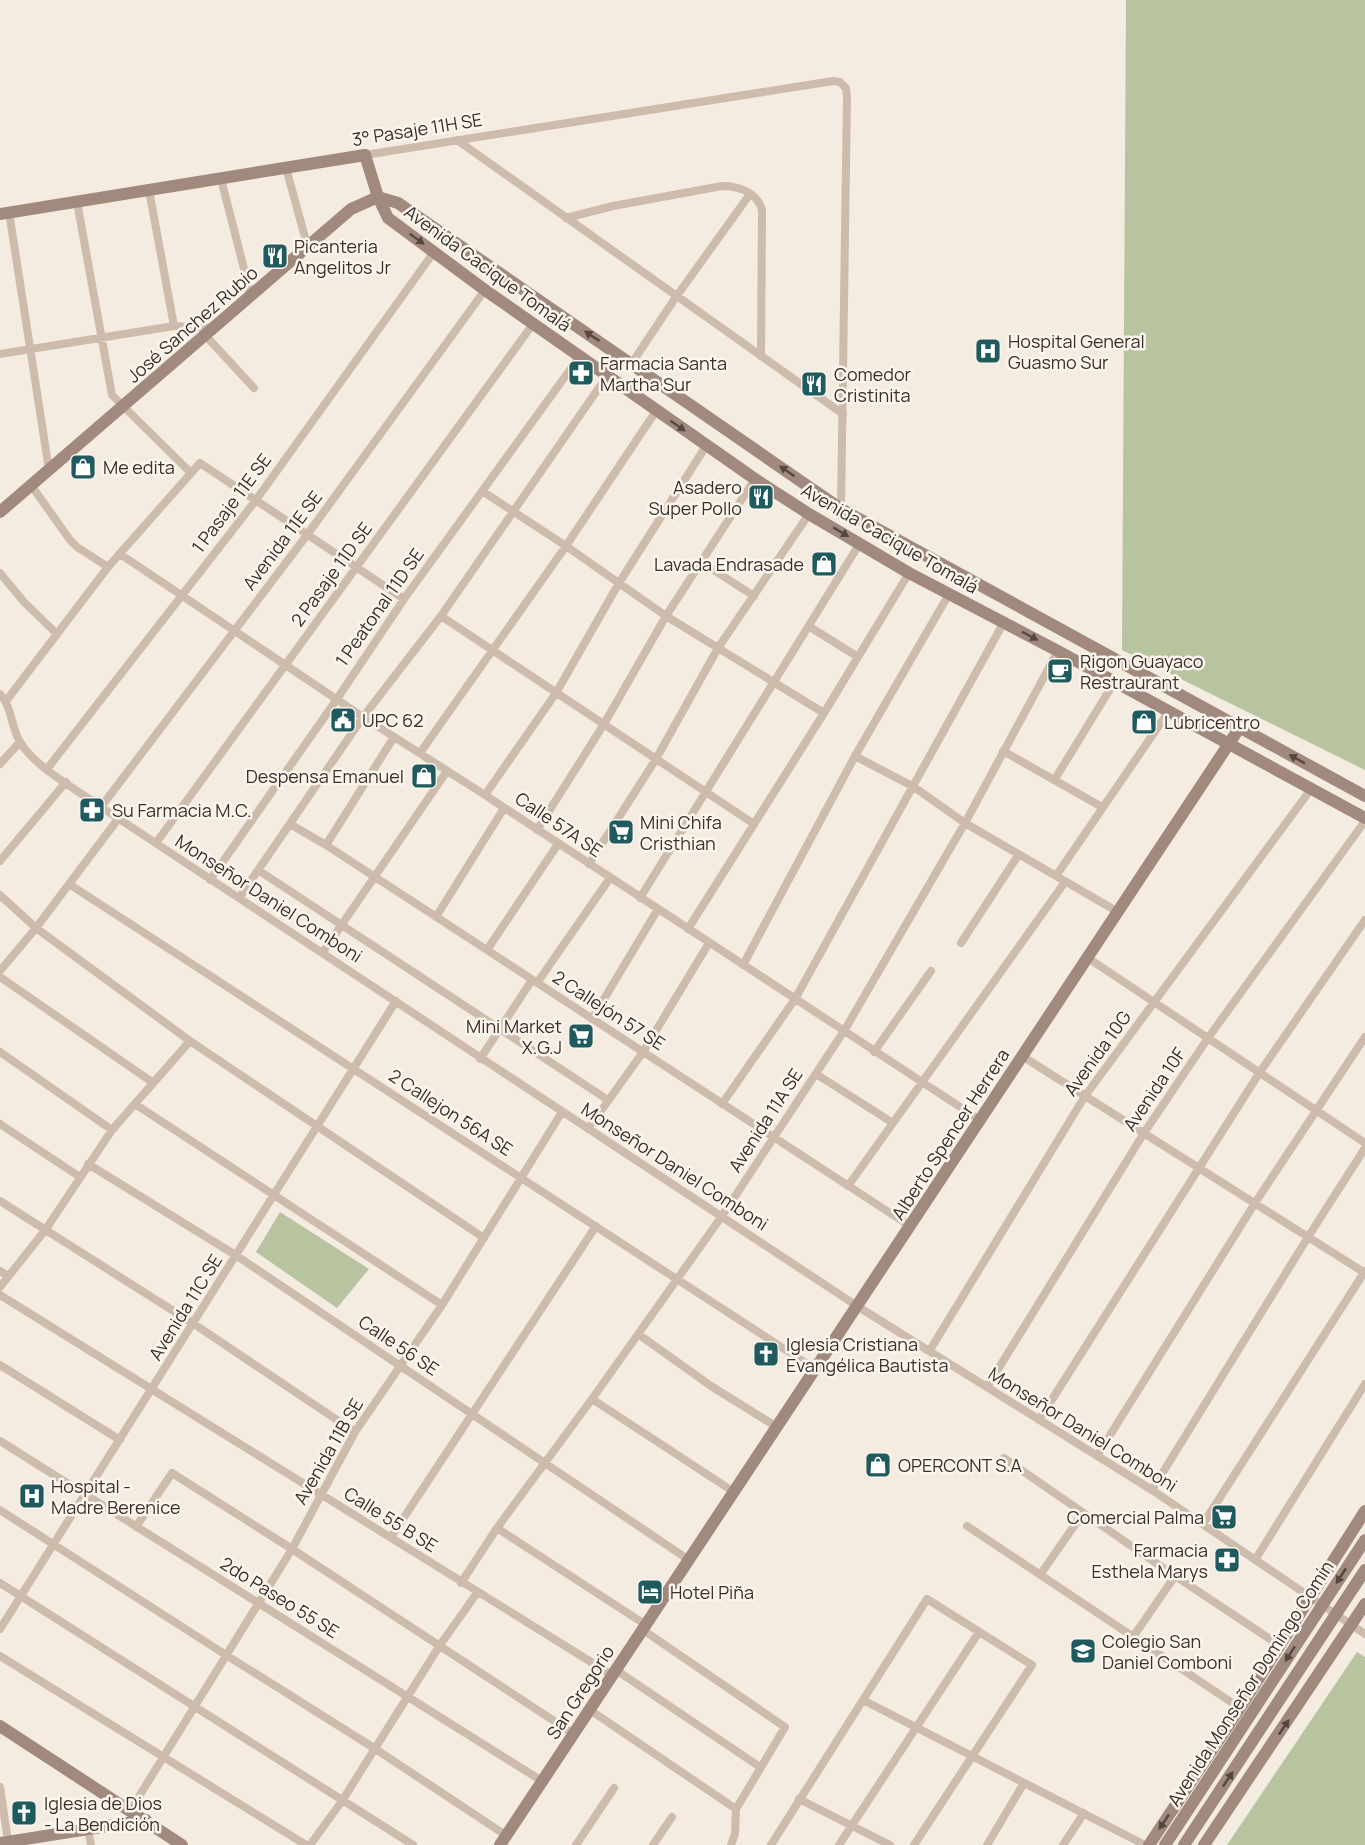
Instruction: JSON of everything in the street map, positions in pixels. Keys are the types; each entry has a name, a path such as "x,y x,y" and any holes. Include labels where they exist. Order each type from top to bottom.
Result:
{"main road":[{"name":"3° Pasaje 11H SE","path":"5,213 365,156"},
{"path":"365,156 378,197"},
{"name":"José Sanchez Rubio","path":"0,512 351,209 378,197"},
{"name":"Avenida Cacique Tomalá","path":"378,197 388,218 485,290 706,446 810,514 909,573 1115,681 1365,820"},
{"name":"Avenida Cacique Tomalá","path":"378,197 398,203 841,508 1365,796"},
{"name":"Alberto Spencer Herrera","path":"689,1560 1240,727"},
{"name":"Avenida Monseñor Domingo Comín","path":"1147,1845 1240,1708 1365,1511"},
{"name":"Avenida Monseñor Domingo Comín","path":"1165,1845 1365,1540"},
{"name":"San Gregorio","path":"503,1840 689,1560"},
{"name":"Avenida Monseñor Domingo Comín","path":"1184,1845 1365,1570"},
{"path":"1204,1845 1365,1604"},
{"path":"0,1726 182,1845"},
{"path":"4,1842 147,1820"}],"street":[{"name":"3° Pasaje 11H SE","path":"365,156 833,81 840,82 846,88 847,97 843,414"},
{"path":"457,140 843,414 841,508"},
{"path":"286,168 308,248"},
{"path":"220,179 251,296"},
{"path":"566,218 614,206 722,186 738,187 750,194 760,204 762,210 761,356"},
{"path":"149,190 174,326"},
{"path":"632,363 750,194"},
{"path":"76,202 112,395 190,473"},
{"path":"5,213 49,470"},
{"name":"1 Pasaje 11E SE","path":"47,769 256,500 434,252"},
{"name":"Avenida 11E SE","path":"100,807 308,535 485,290"},
{"name":"2 Pasaje 11D SE","path":"156,843 533,324"},
{"path":"0,354 174,326 209,331 254,388"},
{"name":"1 Peatonal 11D SE","path":"210,880 404,599 580,357"},
{"path":"239,898 363,717 441,616 607,376"},
{"path":"420,753 566,546 656,411"},
{"path":"485,795 556,693 619,583 706,446"},
{"path":"3,698 57,634 108,567 200,463 404,599"},
{"path":"537,830 604,724 666,616 755,479"},
{"path":"31,485 70,540 108,567"},
{"path":"482,491 666,616 824,713"},
{"path":"589,864 656,759 718,648 810,514"},
{"path":"640,898 860,543"},
{"name":"Calle 57A SE","path":"120,554 233,632 980,1120"},
{"path":"701,562 754,596"},
{"path":"0,573 24,602 57,634"},
{"path":"688,929 909,573"},
{"path":"743,965 855,756 949,594"},
{"path":"441,616 754,824"},
{"path":"722,1104 795,999 1004,622"},
{"path":"810,627 858,657"},
{"name":"Avenida 11A SE","path":"461,1583 544,1461 592,1399 722,1216 844,1031 965,823 1058,651"},
{"path":"1055,779 1115,681"},
{"name":"Monseñor Daniel Comboni","path":"3,698 20,742 30,754 100,807 857,1306 1152,1490 1365,1634"},
{"path":"1056,876 1169,711"},
{"path":"326,845 394,737"},
{"path":"0,764 20,742"},
{"path":"1003,751 1102,807"},
{"path":"855,756 914,788 965,823 1118,912"},
{"path":"323,952 447,771"},
{"path":"0,861 66,782"},
{"name":"Avenida 10G","path":"930,1350 1085,1096 1311,789"},
{"path":"436,917 504,808"},
{"path":"0,971 36,928 118,819"},
{"name":"Avenida 10F","path":"987,1387 1144,1133 1208,1038 1365,820"},
{"name":"2 Callejón 57 SE","path":"290,824 326,845 910,1226"},
{"path":"487,950 558,844"},
{"path":"961,943 1019,854"},
{"path":"258,870 341,927 608,1100"},
{"path":"480,1059 610,878"},
{"path":"848,1186 1065,882"},
{"name":"2 Callejon 56A SE","path":"69,884 816,1369"},
{"path":"0,895 36,928 190,1041 484,1238"},
{"path":"592,1019 658,909"},
{"path":"1039,1420 1198,1167 1260,1072 1365,920"},
{"path":"588,1129 643,1052 709,943"},
{"path":"1088,957 1365,1143"},
{"path":"874,1052 931,971"},
{"path":"0,977 152,1082"},
{"name":"Avenida 11C SE","path":"0,1629 396,1001"},
{"path":"1097,1456 1255,1203 1365,1037"},
{"path":"0,1287 4,1274 46,1229 112,1130 190,1041"},
{"path":"0,1052 112,1130"},
{"path":"1022,1056 1365,1272 1203,1524"},
{"path":"816,1074 893,1123"},
{"path":"135,1104 442,1305"},
{"name":"Avenida 11B SE","path":"130,1811 292,1549 355,1432 442,1305 562,1112"},
{"path":"0,1124 80,1177"},
{"path":"1152,1490 1365,1148"},
{"name":"Calle 56 SE","path":"88,1164 237,1256 689,1560"},
{"path":"0,1201 194,1324 355,1432"},
{"path":"391,1537 596,1226"},
{"name":"Calle 55 B SE","path":"0,1294 477,1593 614,1673 760,1767"},
{"path":"638,1334 711,1386 777,1426"},
{"path":"0,1365 120,1440"},
{"path":"1255,1560 1365,1384"},
{"path":"592,1399 734,1492"},
{"name":"2do Paseo 55 SE","path":"0,1441 542,1781"},
{"path":"1004,1458 1279,1645"},
{"path":"136,1527 172,1473 574,1734"},
{"path":"0,1510 374,1748 503,1840"},
{"path":"1040,1575 1083,1513"},
{"path":"967,1526 1240,1708"},
{"path":"497,1528 644,1627 785,1727 736,1809 735,1834 731,1845"},
{"path":"1133,1637 1175,1576"},
{"path":"0,1583 413,1845"},
{"path":"0,1656 308,1845 342,1801 440,1645 477,1593"},
{"path":"771,1845 927,1599 1032,1665 914,1845"},
{"path":"839,1845 979,1632"},
{"path":"863,1700 1147,1845"},
{"path":"590,1710 736,1809"},
{"path":"987,1845 1024,1783"},
{"path":"0,1787 4,1842"},
{"path":"576,1845 614,1788"},
{"path":"799,1799 890,1845"},
{"path":"1063,1845 1084,1813"},
{"path":"653,1845 672,1816"},
{"path":"88,1829 91,1845"}],"green space":[{"path":"1126,0 1365,0 1365,770 1122,650"},
{"path":"280,1212 369,1269 337,1308 256,1252"},
{"path":"1357,1652 1365,1657 1365,1845 1227,1845"}],"place":[{"name":"Picanteria Angelitos Jr","path":"275,256"},
{"name":"Hospital General Guasmo Sur","path":"988,351"},
{"name":"Farmacia Santa Martha Sur","path":"581,373"},
{"name":"Comedor Cristinita","path":"814,384"},
{"name":"Me edita","path":"83,467"},
{"name":"Asadero Super Pollo","path":"761,497"},
{"name":"Lavada Endrasade","path":"824,564"},
{"name":"Rigon Guayaco Restraurant","path":"1060,671"},
{"name":"UPC 62","path":"343,720"},
{"name":"Lubricentro","path":"1144,722"},
{"name":"Despensa Emanuel","path":"424,776"},
{"name":"Su Farmacia M.C.","path":"92,810"},
{"name":"Mini Chifa Cristhian","path":"621,832"},
{"name":"Mini Market X.G.J","path":"581,1036"},
{"name":"Iglesia Cristiana Evangélica Bautista","path":"766,1354"},
{"name":"OPERCONT S.A","path":"878,1465"},
{"name":"Hospital - Madre Berenice","path":"32,1496"},
{"name":"Comercial Palma","path":"1224,1517"},
{"name":"Farmacia Esthela Marys","path":"1227,1560"},
{"name":"Hotel Piña","path":"650,1592"},
{"name":"Colegio San Daniel Comboni","path":"1083,1651"},
{"name":"Iglesia de Dios - La Bendición","path":"24,1813"}]}
